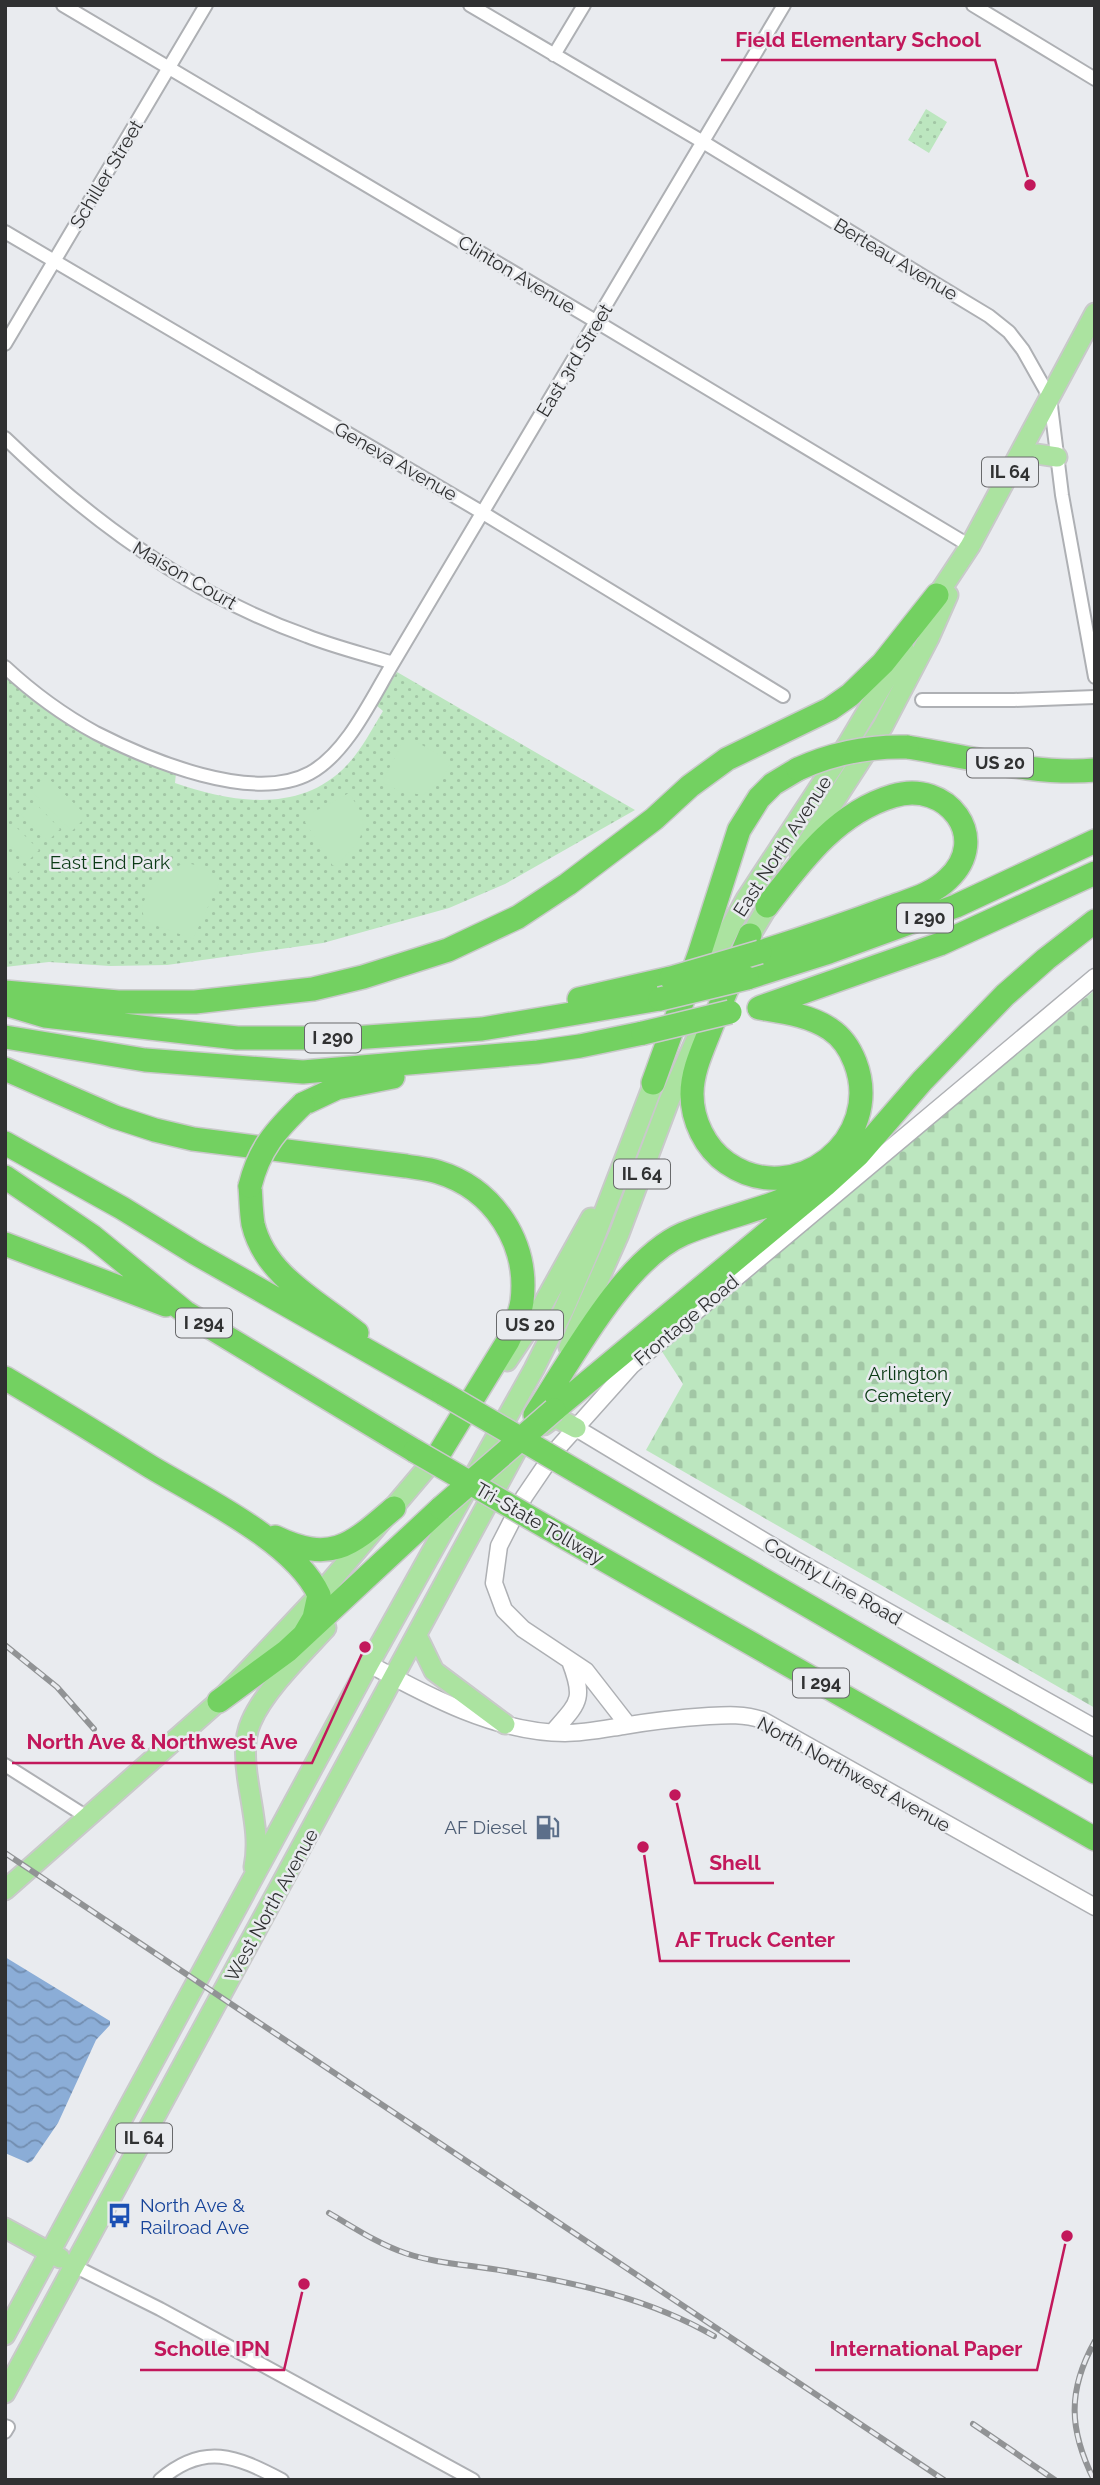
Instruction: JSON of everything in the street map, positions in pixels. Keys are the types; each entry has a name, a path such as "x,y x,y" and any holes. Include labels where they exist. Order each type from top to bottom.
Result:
{"highway":[{"path":"5,992 118,1002 195,1002 313,989 363,977 448,950 517,917 568,884 727,759 830,709 850,695 883,663 937,595"},
{"name":"US 20","path":"653,1083 703,945 739,830 759,799 773,784 798,769 825,758 862,749 907,747 1056,772 1095,770"},
{"path":"353,1038 571,1001 671,978 755,943 882,911 937,888 949,879 964,855 961,820 945,802 924,793 910,792 878,801 851,816 825,837 767,906"},
{"name":"I 290","path":"5,1004 45,1016 237,1038 353,1038 482,1029 660,999 747,978 829,952 956,906 1095,841"},
{"name":"I 290","path":"5,1037 145,1060 303,1072 538,1052 579,1046 759,1008 940,944 1095,873"},
{"name":"US 20","path":"219,1701 287,1651 444,1509 537,1413 771,1232 858,1155 959,1041 1046,959 1095,921"},
{"path":"755,943 697,1062 692,1095 694,1112 710,1147 723,1161 751,1175 766,1178 804,1173 821,1166 837,1154 848,1139 860,1107 860,1080 852,1054 831,1030 799,1015 759,1008"},
{"path":"405,1373 278,1271 263,1251 253,1224 250,1186 256,1164 275,1131 303,1104 337,1088 538,1052"},
{"path":"5,1069 90,1107 155,1130 193,1139 439,1172 468,1186 491,1204 509,1227 517,1245 523,1281 517,1321 503,1350 426,1454"},
{"path":"5,1143 122,1208 195,1253 1095,1772"},
{"path":"537,1413 612,1300 649,1255 683,1234 795,1195 836,1173 858,1155"},
{"name":"Tri-State Tollway","path":"5,1177 92,1236 186,1312 548,1528 1095,1839"},
{"path":"5,1244 186,1312"},
{"path":"5,1378 243,1522 305,1571 319,1595 314,1618 304,1635"},
{"path":"243,1522 301,1547 333,1550 352,1542 394,1508"}],"main road":[{"name":"East North Avenue","path":"537,1413 569,1297 653,1083 720,943 970,546 1095,313"},
{"path":"1019,456 1037,454 1057,457"},
{"name":"East North Avenue","path":"537,1413 598,1283 690,1053 715,998 755,943 767,906 883,726 929,638 970,546"},
{"name":"US 20","path":"5,1890 219,1701 319,1595 394,1508 426,1454 474,1409 531,1324 597,1206 640,1116"},
{"path":"537,1413 555,1417 576,1428"},
{"name":"West North Avenue","path":"5,2393 537,1413"},
{"name":"West North Avenue","path":"5,2335 369,1664 537,1413"},
{"path":"251,1881 257,1854 245,1757 250,1722 278,1682 309,1646 444,1509"},
{"path":"417,1636 433,1671 505,1724"},
{"path":"5,2228 74,2266"}],"street":[{"name":"Clinton Avenue","path":"63,5 970,546"},
{"name":"Schiller Street","path":"5,344 206,5"},
{"name":"Berteau Avenue","path":"470,5 703,142 989,316 1016,341 1050,398 1057,457 1095,677"},
{"path":"554,55 583,5"},
{"name":"East 3rd Street","path":"5,667 52,705 95,732 177,766 236,782 277,783 313,772 346,740 362,714 784,5"},
{"path":"973,5 1095,79"},
{"name":"Geneva Avenue","path":"5,232 483,513 783,696"},
{"name":"Maison Court","path":"5,438 78,505 131,544 200,587 306,636 393,663"},
{"path":"922,700 1095,697"},
{"name":"Frontage Road","path":"628,1725 586,1671 523,1629 504,1610 495,1583 499,1546 524,1497 556,1450 632,1365 1095,977"},
{"name":"County Line Road","path":"576,1428 818,1573 1095,1728"},
{"path":"553,1732 576,1705 580,1686 570,1661"},
{"name":"North Northwest Avenue","path":"369,1664 452,1707 505,1724 553,1732 587,1731 676,1718 729,1715 762,1720 1095,1907"},
{"path":"5,1765 87,1817"},
{"path":"74,2266 160,2309 473,2480"},
{"path":"160,2480 180,2465 195,2459 218,2456 246,2461 282,2480"}],"green space":[{"path":"926,109 947,122 929,153 908,140"},
{"name":"East End Park","path":"397,672 635,810 505,884 449,908 323,943 167,965 110,966 49,962 5,967 5,677 44,708 86,734 176,773 175,783 219,796 265,800 287,798 309,791 329,781 347,765 383,711 376,705"},
{"path":"410,738 451,762 441,781 423,795 399,791 382,782 404,740"},
{"path":"46,776 87,816 72,831 31,791"},
{"path":"349,793 361,813 363,829 351,851 333,866 305,822 308,815"},
{"path":"34,802 60,829 48,841 21,815"},
{"path":"13,824 39,850 27,862 5,841 5,831"},
{"path":"5,848 24,866 12,879 5,872"},
{"path":"187,863 203,867 220,881 193,939 144,921 142,905 153,883 166,870"},
{"name":"Arlington Cemetery","path":"1095,990 1095,1708 646,1450 683,1384 661,1350 875,1168"}],"water":[{"path":"5,1957 110,2021 110,2025 96,2040 58,2123 28,2163 5,2153"}],"railway":[{"path":"5,1645 57,1687 94,1729"},
{"path":"5,1853 944,2480"},
{"path":"329,2213 375,2240 417,2257 559,2281 613,2294 665,2312 714,2336"},
{"path":"1094,2480 1080,2444 1075,2410 1080,2377 1095,2341"},
{"path":"973,2424 1055,2480"}],"place":[{"name":"Field Elementary School","path":"1030,185"},
{"name":"North Ave & Northwest Ave","path":"365,1647"},
{"name":"Shell","path":"675,1795"},
{"name":"AF Diesel","path":"547,1827"},
{"name":"AF Truck Center","path":"643,1847"},
{"name":"North Ave & Railroad Ave","path":"120,2216"},
{"name":"International Paper","path":"1067,2236"},
{"name":"Scholle IPN","path":"304,2284"}]}
